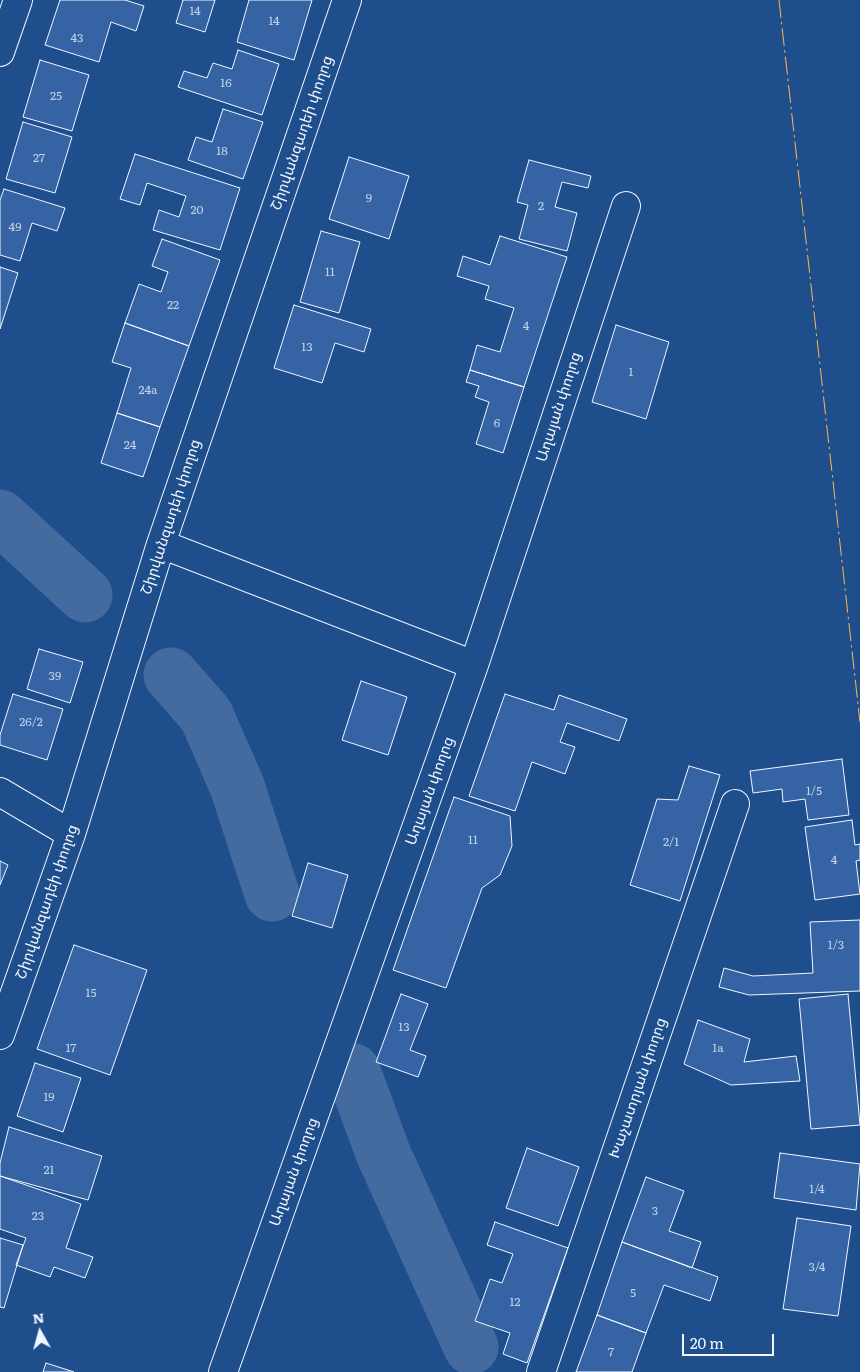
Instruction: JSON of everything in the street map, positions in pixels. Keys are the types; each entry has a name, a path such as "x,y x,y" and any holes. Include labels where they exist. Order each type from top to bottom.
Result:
{"street":[{"path":"0,52 18,0"},
{"name":"Շիրվանզադեի փողոց","path":"0,1035 71,834 161,544 348,0"},
{"name":"Աղայան փողոց","path":"223,1372 474,665 626,206"},
{"path":"161,544 474,665"},
{"path":"0,792 71,834"},
{"name":"Խաչատրյան փողոց","path":"545,1369 734,804"}],"building":[{"path":"60,0 125,0 144,6 136,31 111,22 99,62 45,45"},
{"path":"183,0 215,0 205,32 176,23"},
{"path":"249,0 312,0 294,60 237,42"},
{"path":"238,50 279,64 262,115 178,87 184,71 207,78 213,63 232,69"},
{"path":"40,60 89,75 72,131 23,117"},
{"path":"223,109 263,122 243,179 188,160 196,137 212,142"},
{"path":"23,122 72,137 55,193 6,179"},
{"path":"135,154 240,188 220,250 153,230 159,210 179,217 186,196 147,183 140,205 120,199"},
{"path":"349,157 409,176 389,239 329,219"},
{"path":"529,160 591,176 588,188 562,182 555,207 577,213 567,251 519,239 528,205 517,202"},
{"path":"4,189 65,208 57,231 32,223 20,261 0,255 0,200"},
{"path":"321,231 360,242 339,313 300,302"},
{"path":"500,236 567,257 524,387 470,370 477,345 500,352 514,308 485,299 489,286 457,276 463,256 490,265"},
{"path":"162,239 220,260 189,346 125,323 139,284 161,292 168,272 152,266"},
{"path":"0,267 18,273 0,329"},
{"path":"294,305 371,329 364,352 335,343 322,383 274,368"},
{"path":"125,323 189,346 160,427 117,413 131,368 112,362"},
{"path":"616,325 669,342 646,419 592,402"},
{"path":"470,370 524,387 503,453 476,444 489,402 475,397 479,386 466,382"},
{"path":"117,413 160,427 143,477 101,463"},
{"path":"39,649 83,662 70,703 27,689"},
{"path":"361,681 407,697 388,755 342,740"},
{"path":"13,694 63,709 47,760 0,745 0,735"},
{"path":"505,694 554,710 559,695 627,719 619,741 567,723 560,742 575,747 565,774 532,762 515,811 469,796"},
{"path":"842,759 849,815 808,820 805,799 783,802 782,789 753,793 750,771"},
{"path":"689,766 720,775 680,901 630,885 657,799 678,800"},
{"path":"454,797 510,816 512,846 500,875 482,888 446,988 393,970"},
{"path":"852,820 855,845 860,844 860,860 856,861 860,894 815,900 805,827"},
{"path":"0,861 8,865 0,885"},
{"path":"308,863 348,875 332,928 292,916"},
{"path":"860,920 860,991 749,995 719,987 724,968 753,976 813,973 810,922"},
{"path":"74,945 147,970 110,1075 37,1049"},
{"path":"401,994 428,1004 410,1050 426,1056 418,1077 376,1062"},
{"path":"848,994 860,1125 811,1129 799,999"},
{"path":"698,1020 750,1039 744,1062 796,1056 800,1081 731,1085 684,1064"},
{"path":"35,1063 81,1078 63,1132 17,1116"},
{"path":"9,1127 102,1156 88,1200 0,1176 0,1163"},
{"path":"527,1148 579,1167 558,1226 506,1208"},
{"path":"780,1153 860,1164 856,1210 774,1198"},
{"path":"0,1176 81,1204 66,1248 93,1257 85,1278 54,1267 50,1277 16,1265 26,1238 0,1229"},
{"path":"646,1177 684,1191 669,1231 701,1242 692,1268 622,1242"},
{"path":"797,1218 851,1226 838,1316 783,1309"},
{"path":"495,1222 568,1248 527,1363 503,1354 510,1333 475,1321 490,1279 502,1283 513,1254 487,1245"},
{"path":"0,1238 23,1245 4,1308 0,1307"},
{"path":"622,1242 718,1277 710,1301 664,1285 646,1333 597,1315"},
{"path":"597,1315 646,1333 632,1372 576,1372"},
{"path":"46,1363 74,1372 43,1372"}],"waterway":[{"path":"0,517 85,595"},
{"path":"171,675 206,715 237,786 272,894"},
{"path":"353,1071 383,1153 471,1347"}],"power":[{"path":"779,0 860,722"}]}
